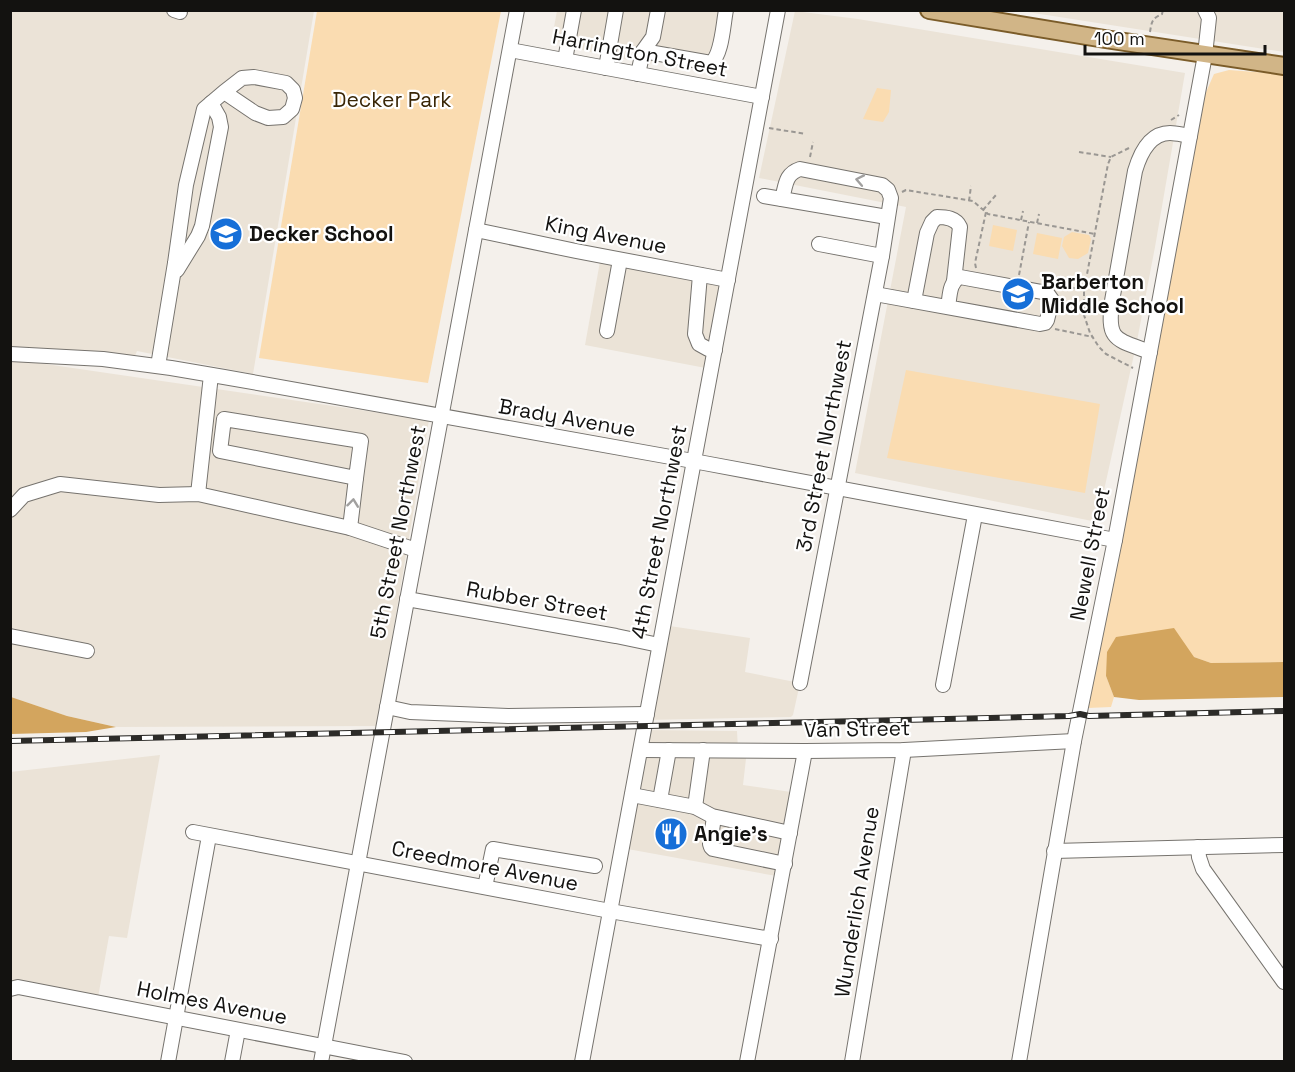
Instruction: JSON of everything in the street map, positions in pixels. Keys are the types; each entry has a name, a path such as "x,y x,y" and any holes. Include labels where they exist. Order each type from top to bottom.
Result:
{"main road":[{"path":"929,10 1001,16 1205,55 1284,66"}],"street":[{"name":"5th Street Northwest","path":"321,1062 517,10"},
{"path":"565,60 574,10"},
{"path":"606,68 616,10"},
{"path":"638,74 643,51 653,37 658,10"},
{"path":"643,51 714,62 718,53 726,10"},
{"name":"4th Street Northwest","path":"582,1062 778,10"},
{"name":"Newell Street","path":"1019,1062 1074,741 1205,55 1209,18 1205,10"},
{"name":"Harrington Street","path":"510,50 762,97"},
{"path":"695,85 700,61"},
{"path":"158,366 186,185 204,109 224,92 242,78 254,76 286,83 293,90 295,98 292,109 283,117 268,118 255,113 224,92"},
{"path":"173,276 198,236 205,216 221,127 219,117 211,103"},
{"path":"1150,352 1123,342 1111,329 1110,318 1135,171 1146,145 1159,135 1168,133 1190,136"},
{"name":"3rd Street Northwest","path":"782,199 788,176 800,169 882,185 888,190 891,198 875,294 800,683"},
{"path":"764,196 887,217"},
{"path":"915,301 929,227 937,217 952,219 960,227 954,282 948,307"},
{"name":"King Avenue","path":"476,230 728,280"},
{"path":"819,244 882,256"},
{"path":"607,331 620,260"},
{"path":"700,275 695,334 699,344 715,350"},
{"path":"875,294 1040,324 1046,323 1052,300 1050,296 1042,292 965,277 956,279 954,282"},
{"name":"Brady Avenue","path":"10,354 103,359 158,366 694,461 1114,540"},
{"path":"198,494 211,375"},
{"path":"350,528 361,441 224,419 220,452 356,478"},
{"path":"205,430 221,437"},
{"path":"10,510 24,495 60,484 159,495 198,494 350,528 416,550"},
{"path":"943,685 975,515"},
{"name":"Rubber Street","path":"407,599 659,645"},
{"path":"10,636 87,651"},
{"path":"387,707 410,712 508,716 647,714"},
{"name":"Van Street","path":"641,750 904,750 1074,741"},
{"path":"660,800 669,750"},
{"path":"695,807 703,750"},
{"name":"Wunderlich Avenue","path":"852,1062 904,750"},
{"path":"747,1062 806,751"},
{"path":"632,795 695,807 714,817 790,833"},
{"path":"714,817 710,844 713,849 784,864"},
{"name":"Creedmore Avenue","path":"193,832 771,939"},
{"path":"168,1062 209,836"},
{"path":"1054,851 1284,845"},
{"path":"1198,847 1203,869 1284,982"},
{"path":"485,887 493,849 595,866"},
{"name":"Holmes Avenue","path":"10,989 18,987 405,1062"},
{"path":"232,1062 238,1030"}],"path":[{"path":"1150,32 1151,22 1162,14 1163,10"},
{"path":"769,128 806,134"},
{"path":"809,160 813,142"},
{"path":"1079,152 1111,157 1122,152"},
{"path":"1111,157 1084,290 1084,315 1090,333 1099,347 1106,354 1132,368"},
{"path":"969,201 971,186"},
{"path":"900,195 906,190 973,201 988,214 1095,234"},
{"path":"979,270 975,263 984,211 996,195"},
{"path":"1021,220 1023,211"},
{"path":"1037,223 1039,214"},
{"path":"1017,287 1029,222"},
{"path":"1051,284 1084,290"},
{"path":"1046,323 1051,328 1093,337"}],"shaded area":[{"path":"10,11 314,11 253,374 137,351 132,363 11,354"},
{"path":"557,11 733,11 721,68 713,69 656,57 650,64 559,44 554,27"},
{"name":"Barberton Middle School","path":"795,11 858,19 1185,73 1137,341 1097,522 855,473 906,207 759,178"},
{"path":"1021,11 1284,11 1284,52"},
{"path":"601,256 728,280 711,369 585,345"},
{"path":"11,359 429,420 377,726 116,727 67,716 11,697"},
{"path":"663,625 750,638 745,672 800,683 793,715 791,717 646,720"},
{"path":"1174,628 1194,657 1211,663 1284,662 1284,697 1139,700 1114,697 1106,676 1107,652 1116,637"},
{"path":"11,697 67,716 116,727 86,732 11,734"},
{"path":"644,730 737,731 738,750 747,750 743,785 798,793 782,877 622,848"},
{"path":"160,755 127,938 109,936 97,1003 11,989 10,772"}],"green space":[{"name":"Decker Park","path":"317,11 501,11 428,383 259,358"},
{"path":"1229,70 1284,74 1284,662 1211,663 1194,657 1106,676 1114,697 1111,707 1088,708 1203,99 1214,74"},
{"path":"877,88 891,90 889,112 883,122 863,119"},
{"path":"993,225 1017,230 1013,251 989,246"},
{"path":"1072,232 1089,235 1091,239 1088,253 1078,259 1069,258 1062,246 1064,237"},
{"path":"1037,233 1062,238 1058,259 1033,254"},
{"path":"906,370 1100,404 1085,493 887,458"}],"railway":[{"path":"10,741 1080,714 1089,716 1284,711"}],"place":[{"name":"Decker School","path":"226,234"},
{"name":"Barberton Middle School","path":"1018,294"},
{"name":"Angie's","path":"671,834"}]}
